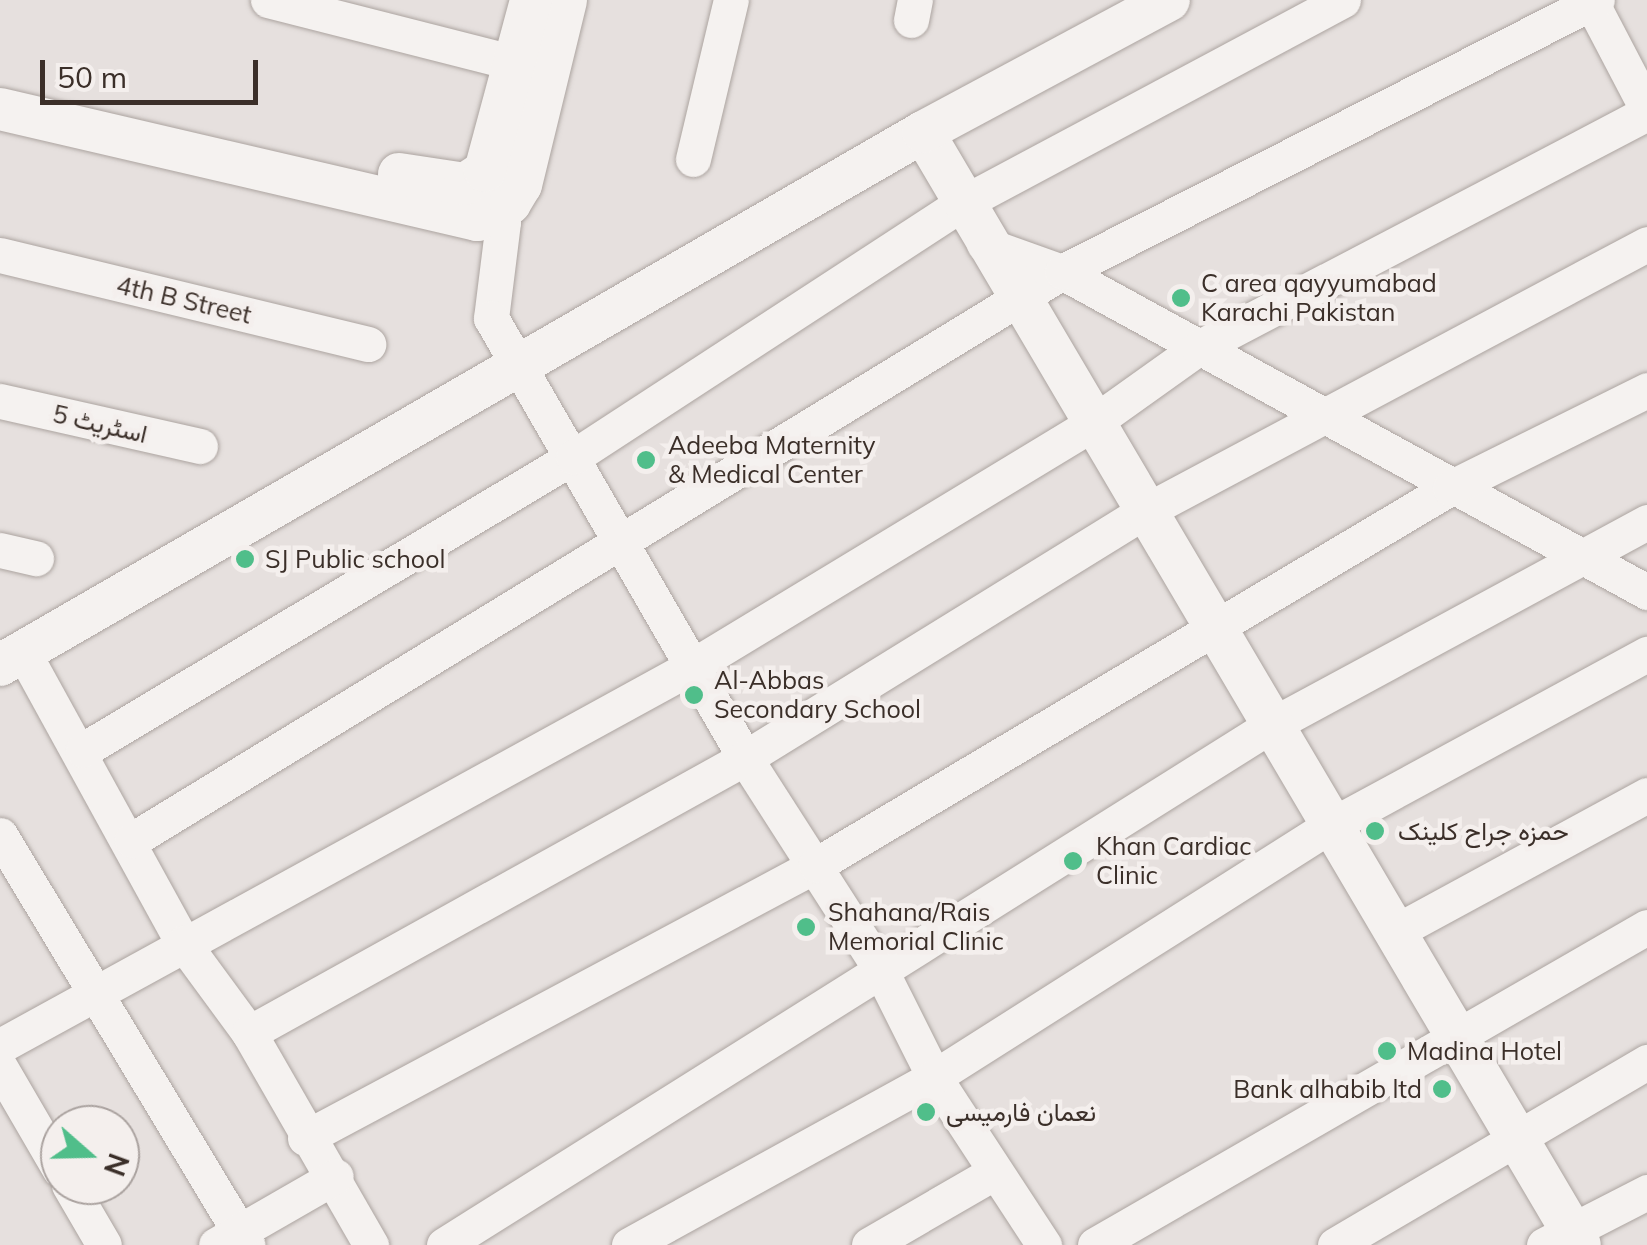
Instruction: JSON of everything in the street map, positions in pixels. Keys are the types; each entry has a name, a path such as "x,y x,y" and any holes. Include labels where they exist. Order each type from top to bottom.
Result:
{"street":[{"path":"268,0 515,63"},
{"path":"531,0 484,204 491,318 745,758 879,967 934,1078 1044,1245"},
{"path":"0,109 484,204 521,184 566,0"},
{"path":"693,159 730,0"},
{"path":"371,1245 336,1176 305,1138 249,1033 183,943 83,750 11,658 520,370 923,132 1169,0"},
{"path":"83,750 573,457 962,204 1343,0"},
{"path":"0,1046 691,667 1090,424 1198,348 1647,111 1593,1 1062,272 619,538 132,840"},
{"path":"0,79 446,185 484,204"},
{"path":"923,132 1016,300 1514,1134 1565,1240 1647,1192"},
{"path":"984,244 1062,272 1450,488 1647,592"},
{"path":"249,1033 745,758 1142,512 1326,419 1647,244"},
{"name":"4th B Street","path":"0,256 368,344"},
{"path":"305,1138 816,865 1210,627 1450,488 1647,390"},
{"name":"اسٹریٹ 5","path":"0,401 200,446"},
{"path":"444,1245 879,967 1270,726 1647,522"},
{"path":"0,550 36,558"},
{"path":"630,1245 934,1078 1330,826 1647,654"},
{"path":"1394,933 1647,795"},
{"path":"0,836 234,1240 336,1176"},
{"path":"1095,1245 1453,1032 1647,927"},
{"path":"1335,1245 1514,1134 1647,1062"},
{"path":"0,1067 40,1136"},
{"path":"869,1245 995,1172"},
{"path":"81,1205 104,1245"}],"place":[{"name":"C area qayyumabad Karachi Pakistan","path":"1181,298"},
{"name":"Adeeba Maternity & Medical Center","path":"646,460"},
{"name":"SJ Public school","path":"245,559"},
{"name":"Al-Abbas Secondary School","path":"694,695"},
{"name":"حمزہ جراح کلینک","path":"1375,831"},
{"name":"Khan Cardiac Clinic","path":"1073,861"},
{"name":"Shahana/Rais Memorial Clinic","path":"806,927"},
{"name":"Madina Hotel","path":"1387,1051"},
{"name":"Bank alhabib ltd","path":"1442,1089"},
{"name":"نعمان فارمیسی","path":"926,1112"}]}
